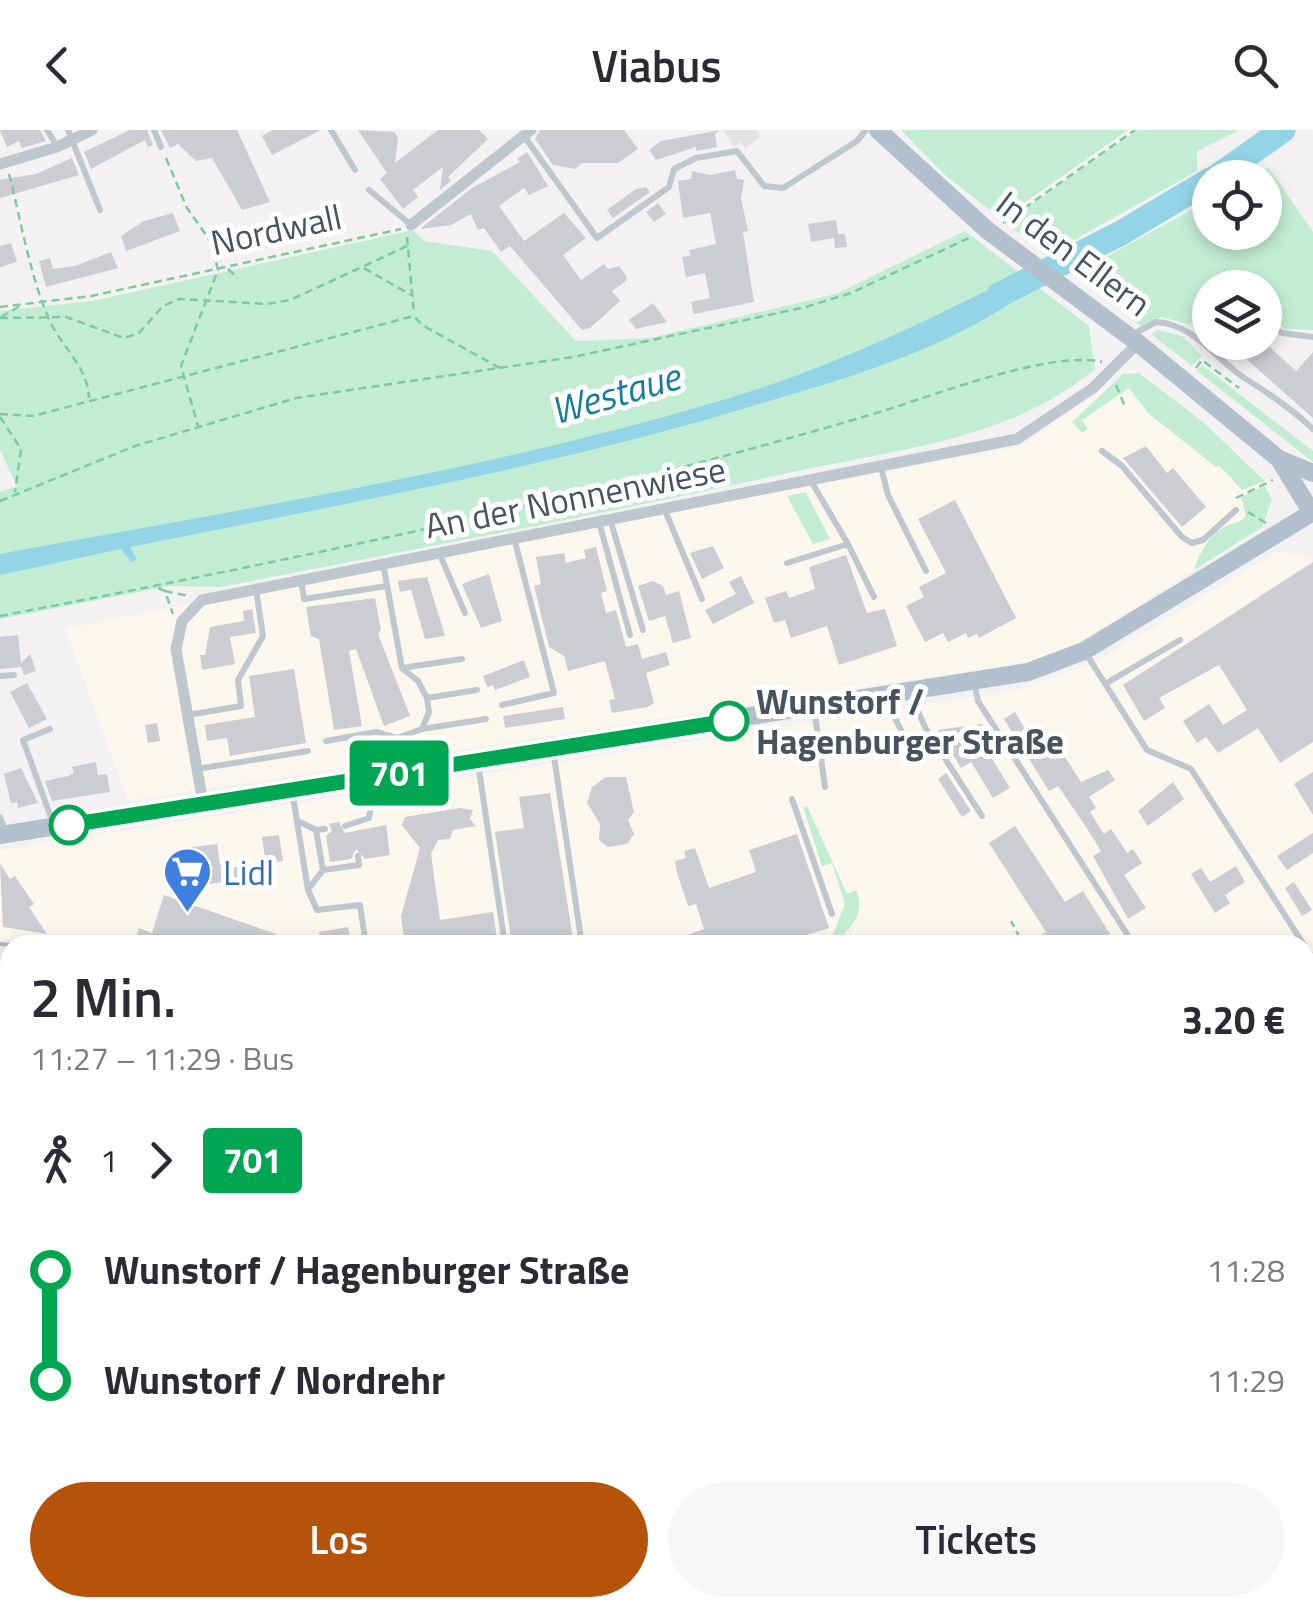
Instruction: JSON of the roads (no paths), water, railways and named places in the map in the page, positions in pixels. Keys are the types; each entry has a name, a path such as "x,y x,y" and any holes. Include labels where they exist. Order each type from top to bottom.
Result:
{"main road":[{"name":"In den Ellern","path":"878,130 987,230 1185,381 1284,466 1313,513"},
{"path":"1284,466 1313,474"},
{"path":"2,829 54,827 1028,672 1084,651 1313,513"}],"street":[{"path":"3,163 92,130"},
{"path":"408,226 528,133"},
{"name":"An der Nonnenwiese","path":"187,715 176,650 182,621 202,600 1017,439 1058,414 1110,371 1133,340"},
{"path":"187,715 203,804"}],"lane":[{"path":"47,130 57,146"},
{"path":"154,130 161,147"},
{"path":"332,130 355,170"},
{"path":"528,133 598,238 669,187 674,170 696,158 737,151 764,186 783,188 857,141 866,130"},
{"path":"70,135 100,210"},
{"path":"369,190 408,226"},
{"path":"1133,340 1156,322 1169,322 1192,337"},
{"path":"1282,334 1313,337"},
{"path":"1224,360 1248,381 1272,392 1313,429"},
{"path":"1102,450 1122,466 1192,544 1236,510"},
{"path":"881,466 888,495 926,571"},
{"path":"811,480 874,597"},
{"path":"664,507 702,599"},
{"path":"605,520 643,630"},
{"path":"605,520 630,635"},
{"path":"502,706 554,693 514,537"},
{"path":"787,563 848,544"},
{"path":"439,552 465,614"},
{"path":"383,563 402,668 418,682 426,698 429,712 422,729"},
{"path":"301,579 304,598 387,586"},
{"path":"187,715 241,706 238,680 262,636 256,588"},
{"path":"1105,684 1180,640"},
{"path":"1084,651 1147,750 1191,769 1297,935"},
{"path":"402,668 462,660"},
{"path":"0,676 14,675"},
{"path":"974,681 978,700 1128,935"},
{"path":"426,698 477,690"},
{"path":"908,691 982,816"},
{"path":"883,695 905,738"},
{"path":"814,707 825,786"},
{"path":"326,741 376,732 398,738 422,729 486,718"},
{"path":"50,729 24,740 54,827"},
{"path":"553,748 581,935"},
{"path":"197,769 308,751"},
{"path":"478,760 504,935"},
{"path":"351,826 368,818 375,777"},
{"path":"292,790 308,890 317,910 360,905 364,935"},
{"path":"792,798 832,914"},
{"path":"297,820 320,829 324,849 323,870 308,890"},
{"path":"323,870 359,865 358,856"}],"water":[{"path":"1019,274 1036,285 973,325 907,356 766,402 530,465 130,547 137,559 131,562 121,549 0,575 0,554 380,483 664,417 755,390 856,352"}],"waterway":[{"name":"Westaue","path":"1240,160 1283,130"},
{"name":"Westaue","path":"999,295 1121,233 1192,191"}],"place":[{"name":"Wunstorf / Hagenburger Straße","path":"729,721"},
{"name":"Lidl","path":"188,914"}]}
